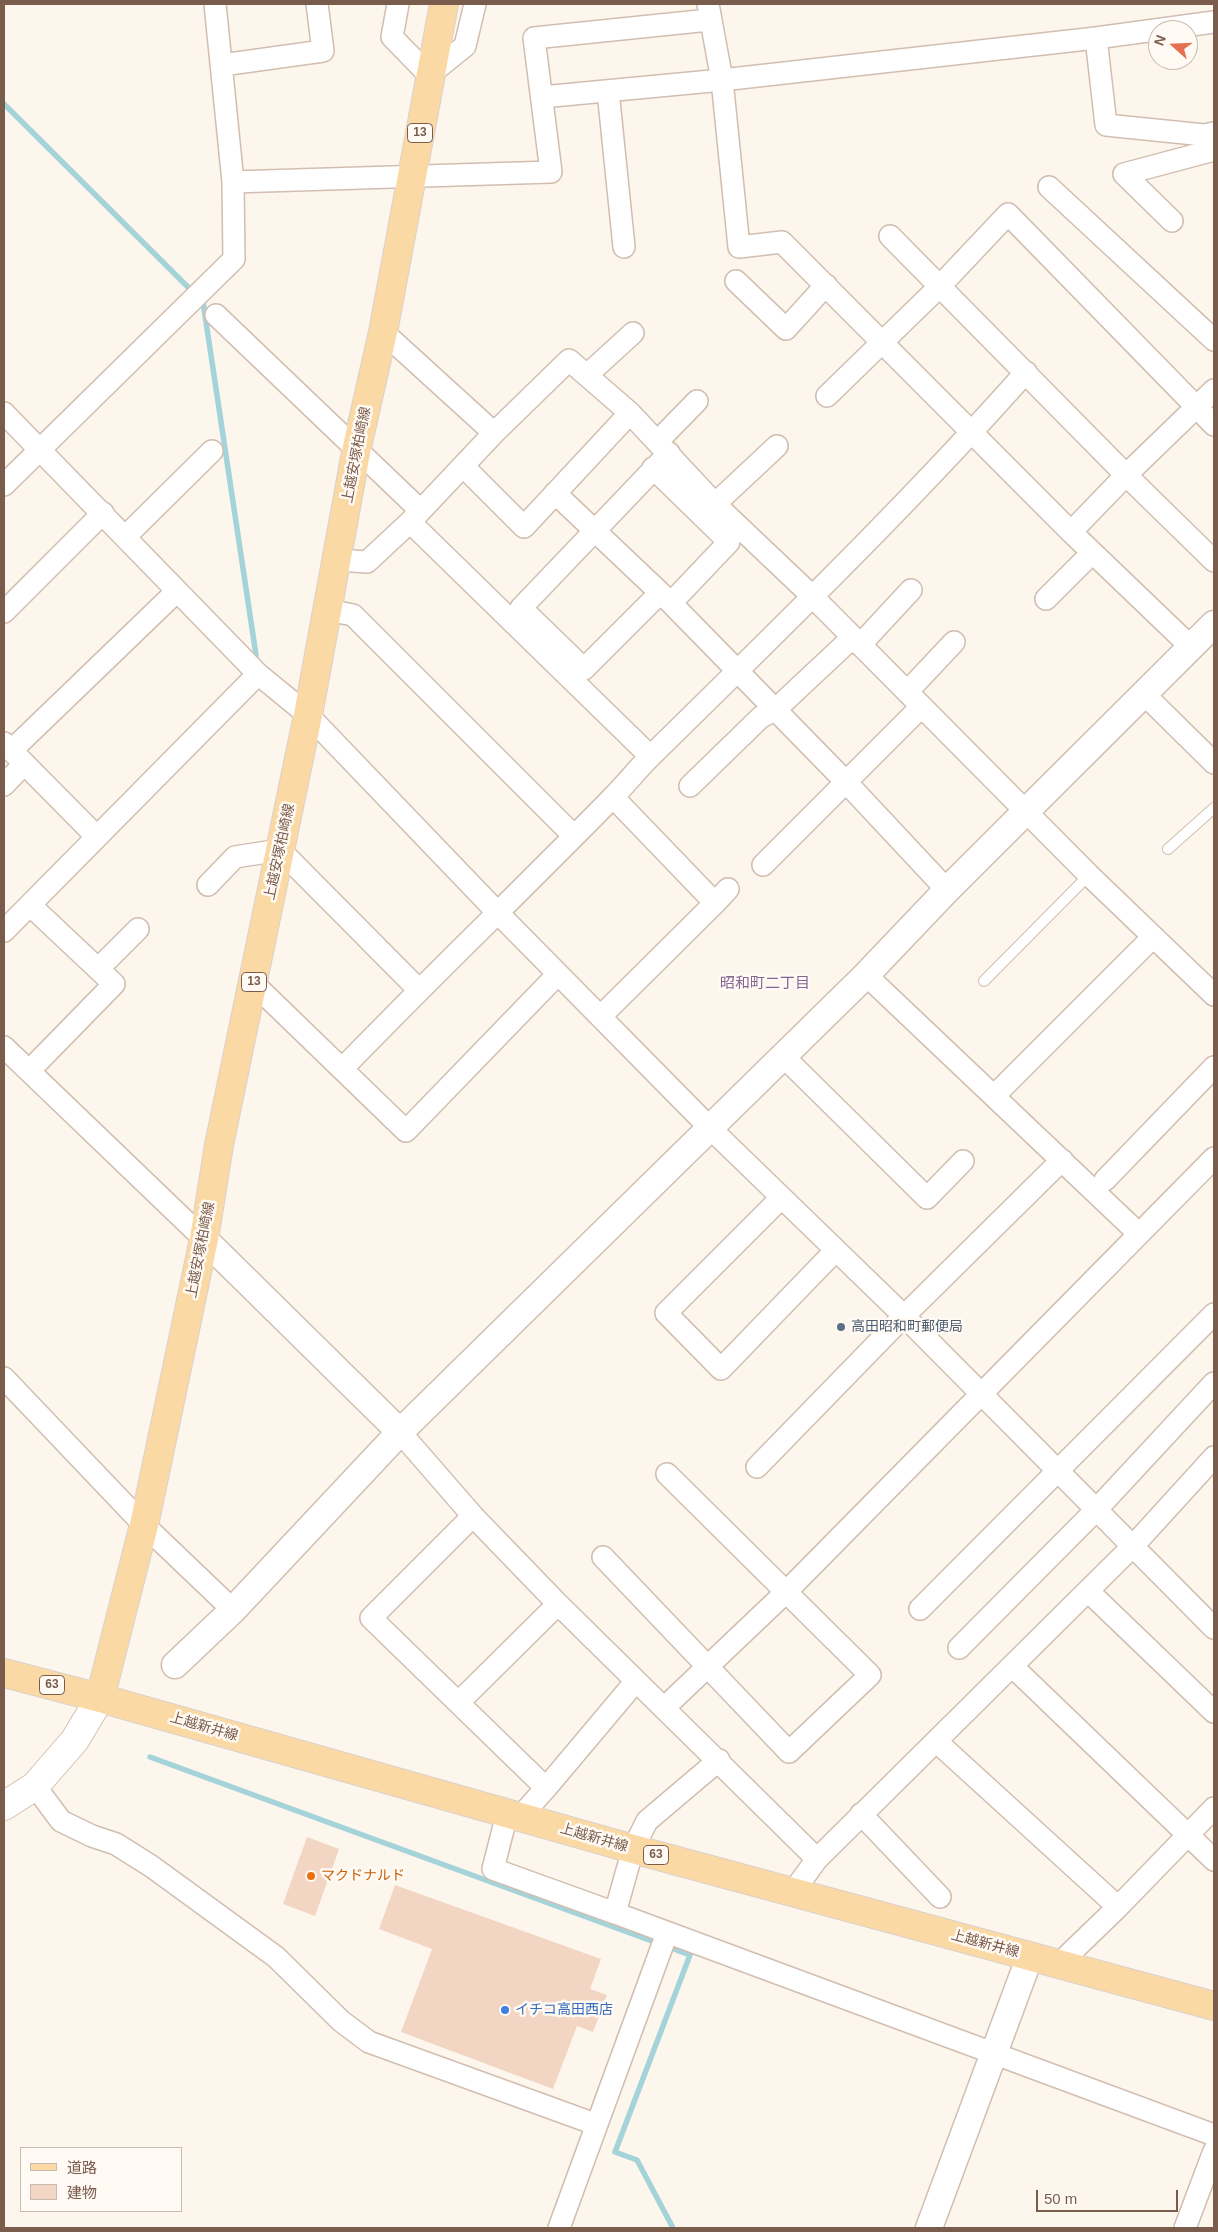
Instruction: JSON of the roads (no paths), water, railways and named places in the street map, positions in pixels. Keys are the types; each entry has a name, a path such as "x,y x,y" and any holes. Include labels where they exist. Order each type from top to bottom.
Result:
{"main road":[{"name":"上越安塚柏崎線","path":"100,1698 144,1525 204,1239 219,1146 308,714 338,560 357,447 383,332 413,176 429,75 444,4"},
{"name":"上越新井線","path":"4,1673 100,1698 633,1849 1214,2006"},
{"path":"4,1806 35,1786 75,1740 100,1698"}],"street":[{"path":"4,484 38,448 234,259 233,182 215,4"},
{"path":"222,65 323,51 317,4"},
{"path":"398,4 392,37 429,75 465,46 475,4"},
{"path":"233,182 551,172 534,38 708,12 722,80 739,247 782,242 882,340 1071,532 1191,647"},
{"path":"542,97 722,80 1096,38 1214,22"},
{"path":"1096,38 1106,125 1204,135 1214,133"},
{"path":"608,91 624,247"},
{"path":"1172,221 1124,174 1214,150"},
{"path":"1049,187 1214,340"},
{"path":"827,396 938,287 1008,214 1214,425"},
{"path":"890,236 938,287 1026,372 1126,476 1214,561"},
{"path":"736,281 786,330 826,285"},
{"path":"216,314 357,447 415,516 650,756"},
{"path":"383,332 494,433"},
{"path":"587,375 633,333"},
{"path":"338,560 368,562 464,467 494,433 570,360 630,413 715,504 813,597 1089,875 1214,995"},
{"path":"344,1068 573,835 614,797 650,756 813,597 972,433 1026,372"},
{"path":"1071,532 1214,390"},
{"path":"653,468 729,542 584,669 520,608 653,468 663,448 697,401"},
{"path":"4,413 126,536 258,674 308,714 498,913 710,1128 904,1316 981,1396 1214,1628"},
{"path":"464,467 524,527 630,413"},
{"path":"715,504 777,446"},
{"path":"126,536 212,451"},
{"path":"555,493 665,598 846,782 947,890"},
{"path":"4,612 103,513"},
{"path":"1046,599 1092,552"},
{"path":"690,786 762,716 775,710 857,641 911,590"},
{"path":"4,785 13,753 177,591"},
{"path":"327,610 353,615 573,835"},
{"path":"175,1665 233,1610 400,1432 866,975 947,890 1028,812 1214,624"},
{"path":"763,865 846,782 914,699 954,642"},
{"path":"4,931 258,674"},
{"path":"1145,695 1214,763"},
{"path":"13,753 96,836"},
{"path":"600,1016 721,896 614,797"},
{"path":"208,885 235,858 280,850 419,990"},
{"path":"30,905 114,984 13,1062 204,1239 400,1432 473,1516 558,1604 719,1760 817,1859"},
{"path":"98,969 138,929"},
{"path":"994,1096 1153,937"},
{"path":"253,983 344,1068 406,1131 558,974"},
{"path":"866,975 1138,1233"},
{"path":"783,1056 927,1198 963,1161"},
{"path":"1105,1180 1214,1067"},
{"path":"664,1708 786,1592 1214,1158"},
{"path":"757,1467 904,1316 1062,1160"},
{"path":"781,1198 666,1313 721,1369 835,1251"},
{"path":"920,1609 1214,1314"},
{"path":"4,1378 144,1525 233,1610"},
{"path":"959,1648 1096,1510 1214,1383"},
{"path":"793,1892 817,1859 1013,1667 1133,1546 1214,1457"},
{"path":"603,1557 789,1752 870,1675 667,1474"},
{"path":"473,1516 371,1618 546,1788"},
{"path":"1088,1591 1214,1712"},
{"path":"459,1702 558,1604"},
{"path":"1013,1667 1214,1860"},
{"path":"636,1681 546,1788 514,1815 493,1870 994,2052 1214,2135"},
{"path":"937,1742 1118,1908"},
{"path":"615,1913 633,1849 647,1821 719,1760"},
{"path":"35,1786 60,1821 116,1844 151,1866 276,1957 341,2021 369,2042 595,2124"},
{"path":"1060,1963 1118,1908 1214,1808"},
{"path":"861,1814 940,1897"},
{"path":"559,2228 595,2124 667,1932"},
{"path":"929,2228 1030,1956"},
{"path":"1185,2228 1214,2151"}],"lane":[{"path":"1168,849 1214,808"},
{"path":"984,981 1089,875"}],"waterway":[{"path":"4,104 203,302 256,655"},
{"path":"150,1757 690,1955 615,2152 637,2160 673,2228"}],"place":[{"name":"高田昭和町郵便局","path":"841,1327"},
{"name":"マクドナルド","path":"311,1876"},
{"name":"イチコ高田西店","path":"505,2010"}],"district":[{"name":"昭和町二丁目","path":"765,984"}]}
